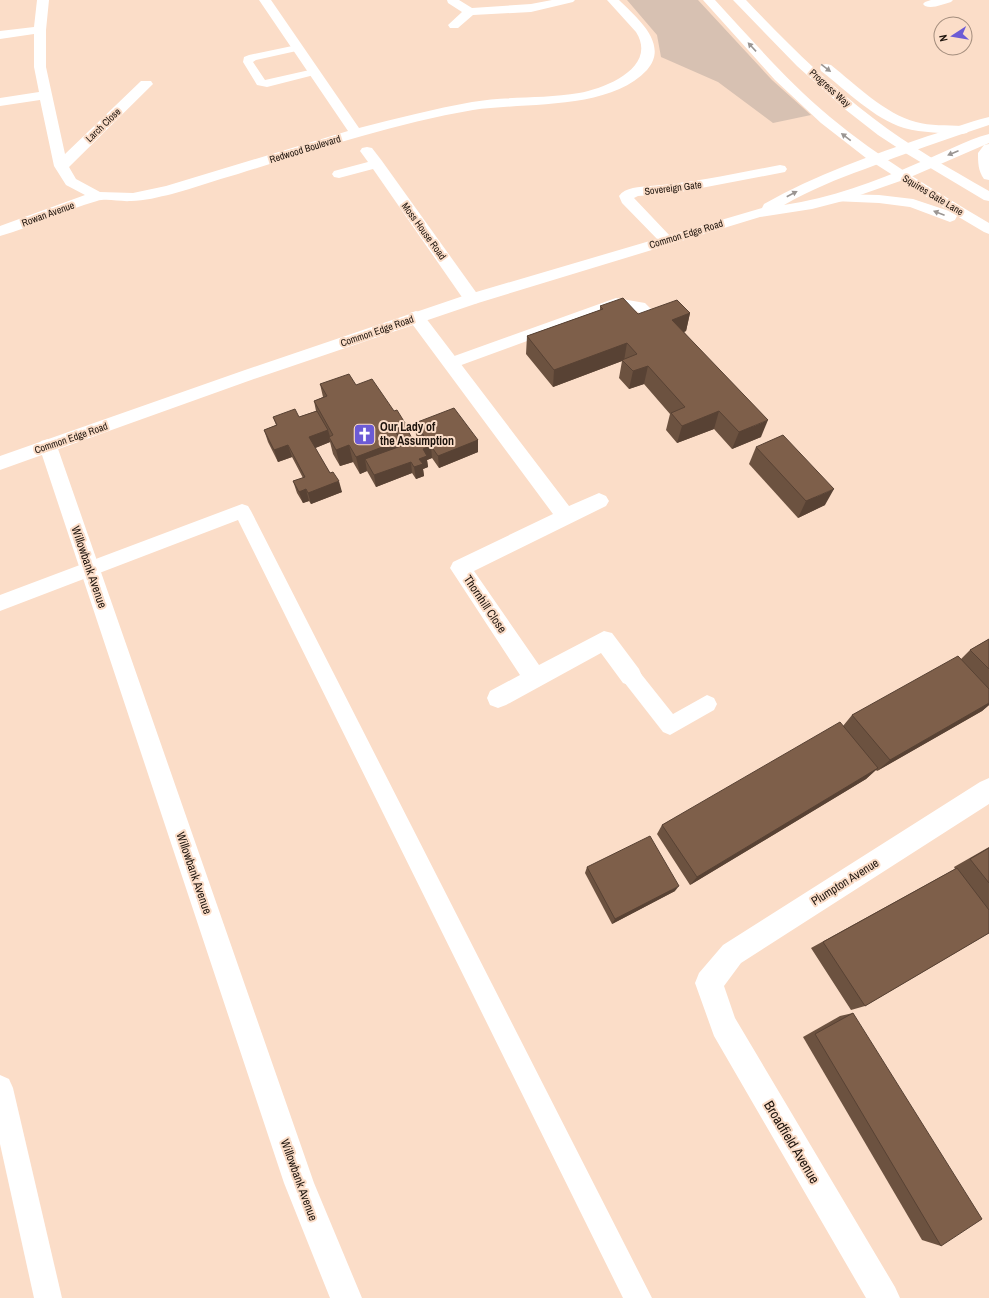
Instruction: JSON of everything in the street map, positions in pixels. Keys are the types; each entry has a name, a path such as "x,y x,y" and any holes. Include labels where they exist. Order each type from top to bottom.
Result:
{"street":[{"name":"Redwood Boulevard","path":"43,0 40,30 40,66 61,166 71,182 97,196 133,197 169,190 356,133 455,109 581,97 620,84 642,66 647,57 648,47 646,38 641,30 613,0"},
{"path":"265,0 356,133"},
{"path":"452,1 470,12 530,8 569,0"},
{"path":"709,0 804,101 836,129 877,160"},
{"name":"Progress Way","path":"739,0 780,42 854,110 906,148 931,163"},
{"path":"929,4 947,0"},
{"path":"454,25 470,12"},
{"path":"0,35 40,30"},
{"path":"780,42 812,57 890,116 902,122 932,129 962,130"},
{"name":"Larch Close","path":"61,166 146,84"},
{"path":"0,102 46,95"},
{"name":"Common Edge Road","path":"758,213 797,191 906,148 989,121"},
{"name":"Common Edge Road","path":"0,463 416,317 472,299 758,213 812,205 838,198 901,176 989,138"},
{"path":"989,148 985,153 986,168 989,176"},
{"name":"Moss House Road","path":"368,151 472,299"},
{"name":"Squires Gate Lane","path":"877,160 989,230"},
{"path":"931,163 989,197"},
{"path":"339,174 376,164"},
{"name":"Sovereign Gate","path":"666,240 627,200 626,196 635,192 682,188 780,169"},
{"name":"Rowan Avenue","path":"0,231 97,196"},
{"path":"838,198 879,199 913,203 989,230"},
{"path":"416,317 566,517"},
{"name":"Willowbank Avenue","path":"48,446 299,1182 346,1298"},
{"name":"Thornhill Close","path":"535,678 460,568 599,501"},
{"path":"498,698 604,640 632,676"},
{"name":"Plumpton Avenue","path":"709,983 732,954 989,790"},
{"name":"Broadfield Avenue","path":"709,983 724,1026 884,1298"}],"lane":[{"path":"297,48 253,57 248,59 248,62 261,83 267,84 314,72"},
{"path":"451,363 616,303 640,306 652,317"},
{"path":"0,604 90,568 242,511 638,1298"},
{"path":"632,676 670,726 707,704"},
{"path":"0,1088 48,1298"}],"shaded area":[{"path":"627,0 698,0 772,80 811,115 773,123 718,82 661,57 657,35"}],"building":[{"path":"623,298 638,314 677,300 690,313 672,320 768,420 739,432 719,411 682,426 671,413 685,407 648,366 633,371 622,360 637,354 627,343 554,370 527,336 603,309 600,306"},
{"name":"Our Lady of the Assumption","path":"349,374 356,385 372,379 394,411 397,410 405,423 393,428 401,440 356,457 349,445 336,450 329,437 333,435 314,401 327,396 320,384"},
{"path":"454,408 478,440 438,456 431,446 423,449 427,456 419,459 423,464 414,467 411,462 374,475 365,459 401,446 401,440 396,432 406,428 415,443 426,439 415,423"},
{"path":"295,409 299,417 317,411 328,430 309,437 330,473 333,472 339,481 308,493 306,489 299,492 293,481 305,477 288,445 274,450 264,430 277,425 273,417"},
{"path":"783,435 834,489 806,501 756,447"},
{"path":"989,639 989,669 970,650"},
{"path":"958,656 989,689 989,703 890,760 852,715"},
{"path":"840,722 878,768 697,877 662,825"},
{"path":"650,836 679,886 615,919 587,867"},
{"path":"989,848 989,883 970,859"},
{"path":"957,868 989,910 989,933 865,1006 823,942"},
{"path":"853,1013 982,1219 941,1246 815,1034"}],"place":[{"name":"Our Lady of the Assumption","path":"365,434"}]}
